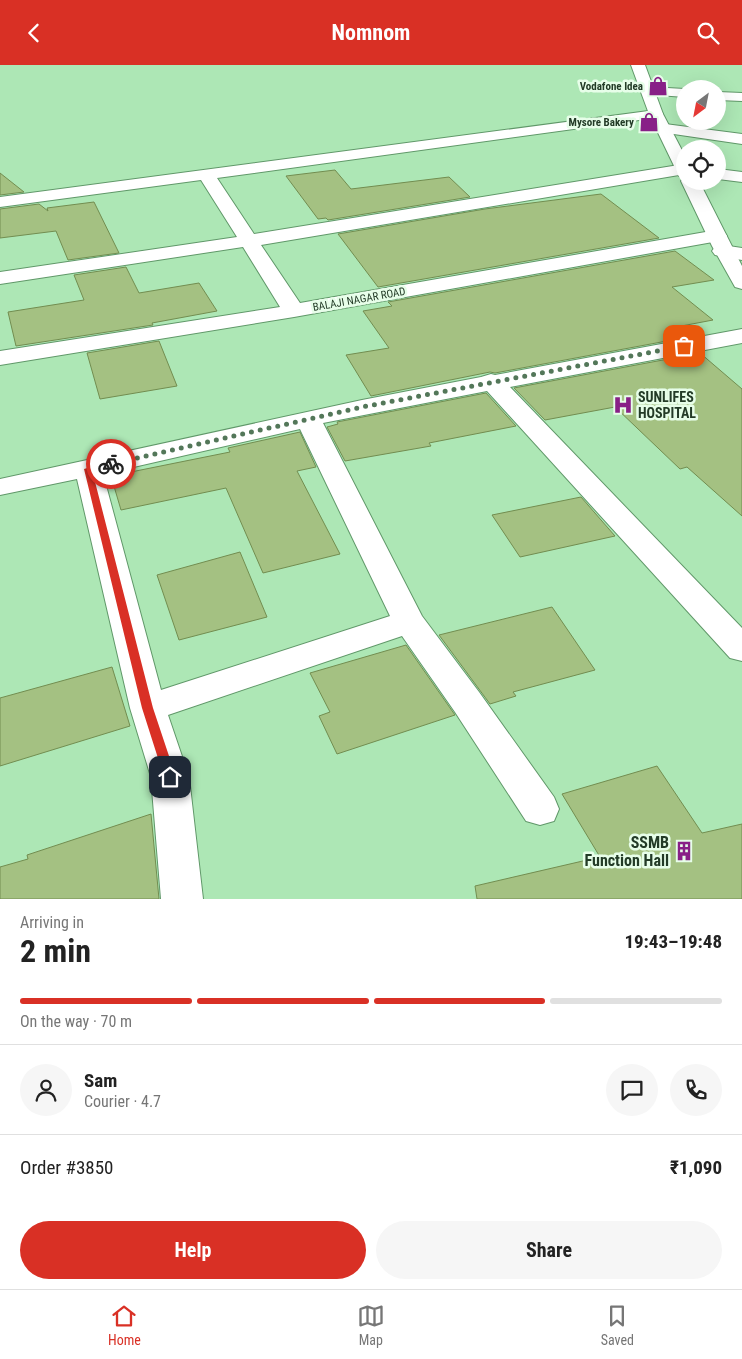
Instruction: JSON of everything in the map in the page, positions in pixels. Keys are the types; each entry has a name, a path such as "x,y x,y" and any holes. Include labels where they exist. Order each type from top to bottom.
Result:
{"street":[{"path":"638,65 660,122 676,153"},
{"path":"649,91 676,92"},
{"path":"726,96 742,97"},
{"path":"0,202 206,175 660,122 742,139"},
{"path":"206,175 294,311"},
{"path":"0,278 676,175"},
{"path":"726,175 742,177"},
{"path":"694,190 719,243 742,283"},
{"name":"BALAJI NAGAR ROAD","path":"0,358 719,243 742,254"},
{"path":"0,487 491,381 742,335"},
{"path":"491,381 742,649"},
{"path":"308,419 409,622 540,809"},
{"path":"88,469 148,708 170,777 182,899"},
{"path":"148,708 409,622"}],"building":[{"path":"335,170 351,189 449,177 470,197 328,220 326,218 318,219 286,176"},
{"path":"0,173 24,192 0,195"},
{"path":"601,194 659,238 378,287 338,234 485,209"},
{"path":"94,202 119,253 68,260 56,231 0,238 0,209 39,204 48,211 47,208"},
{"path":"675,251 714,280 672,287 713,320 671,328 683,338 495,373 490,372 371,396 346,355 389,348 363,311 392,306 388,302"},
{"path":"126,267 139,293 199,283 217,311 152,323 153,325 16,346 8,312 84,300 74,275"},
{"path":"159,341 177,386 100,399 87,353"},
{"path":"700,353 742,389 742,516 687,467 680,469 615,407 545,420 514,388"},
{"path":"486,393 516,426 429,443 431,446 345,461 327,427 338,424 337,422"},
{"path":"300,432 316,467 297,471 340,554 263,573 226,488 121,510 111,476 230,452 228,448"},
{"path":"581,497 615,536 520,557 492,515"},
{"path":"240,552 267,617 179,640 157,575"},
{"path":"552,607 595,670 513,692 516,696 490,704 439,635"},
{"path":"406,645 455,715 337,754 319,716 330,712 310,673"},
{"path":"112,667 130,726 0,766 0,698"},
{"path":"657,766 702,833 742,824 742,899 477,899 475,886 600,857 562,794"},
{"path":"151,814 159,899 0,899 0,867 28,859 27,855"}],"way so far":[{"path":"111,464 362,407 491,381 684,346"}],"place":[{"name":"Vodafone Idea","path":"658,86"},
{"name":"Mysore Bakery","path":"649,122"},
{"name":"SUNLIFES HOSPITAL","path":"623,405"},
{"name":"SSMB Function Hall","path":"684,851"}],"route":[{"path":"111,464 88,469 148,708 170,777"}]}
